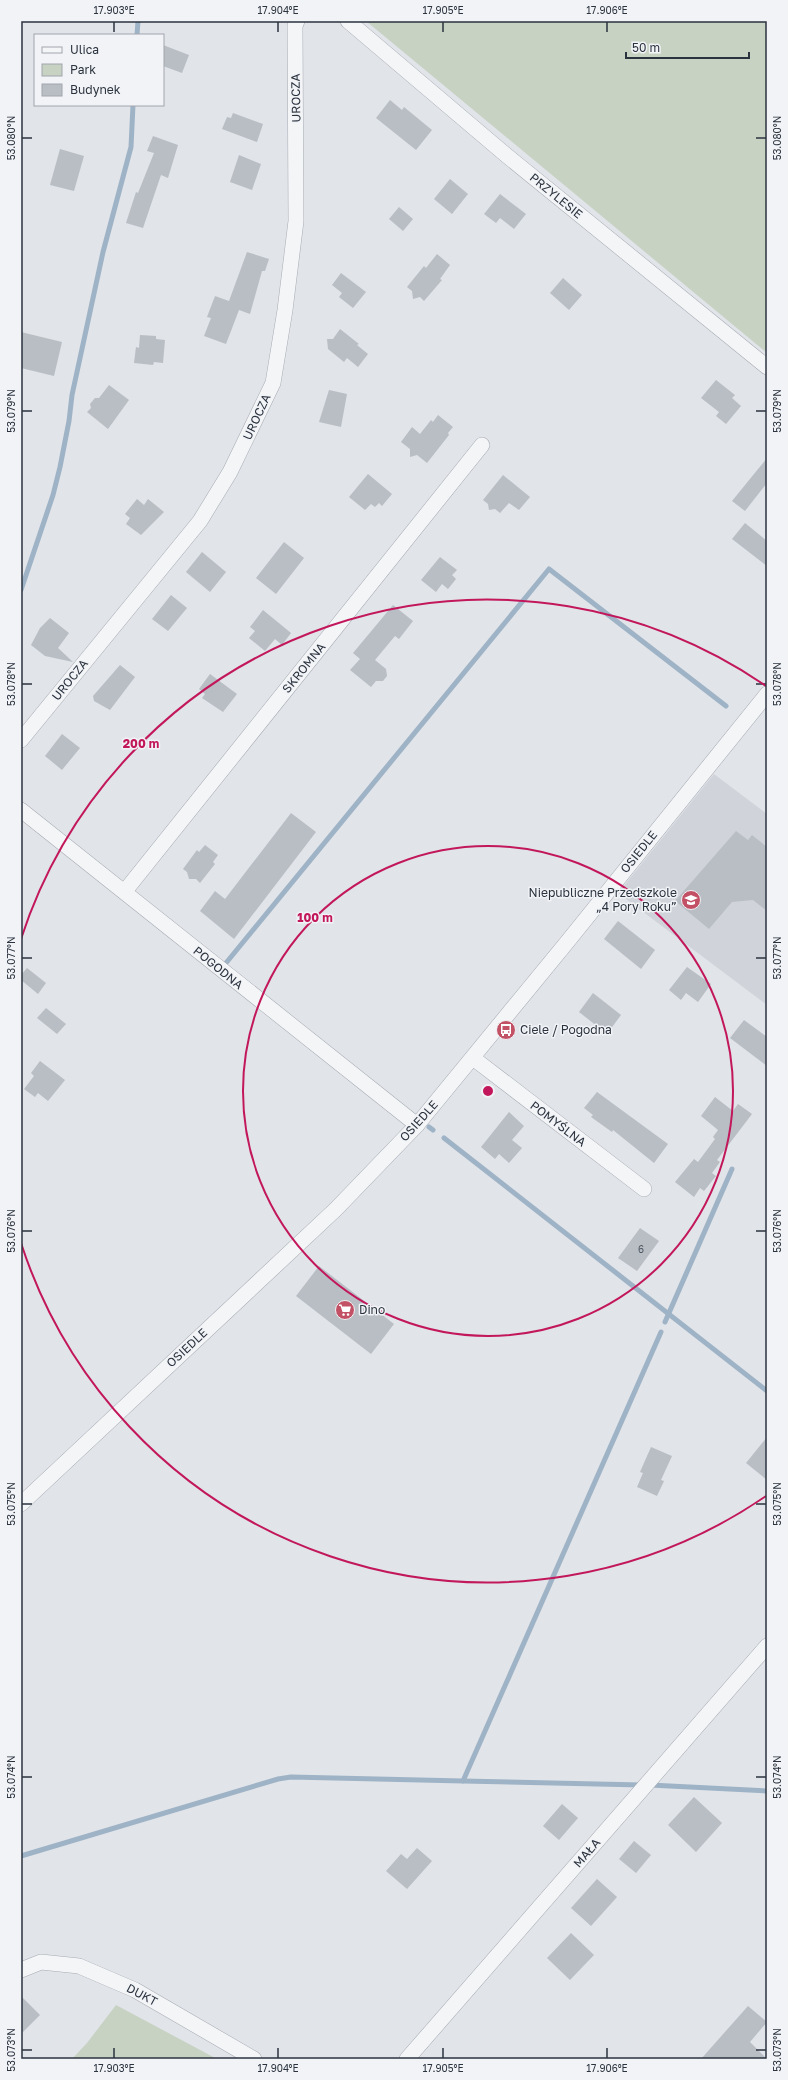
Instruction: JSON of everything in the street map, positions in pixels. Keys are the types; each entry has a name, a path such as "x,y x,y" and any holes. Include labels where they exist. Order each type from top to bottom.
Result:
{"street":[{"name":"UROCZA","path":"21,740 200,521 230,472 273,383 285,310 296,221 295,26 297,21"},
{"name":"PRZYLESIE","path":"348,21 512,160 767,367"},
{"name":"SKROMNA","path":"125,891 482,445"},
{"name":"OSIEDLE","path":"21,1504 336,1209 417,1125 473,1058 767,694"},
{"name":"POGODNA","path":"21,810 125,891 208,960 417,1125"},
{"name":"POMYŚLNA","path":"473,1058 644,1189"},
{"name":"MAŁA","path":"407,2059 767,1646"},
{"name":"DUKT","path":"21,1970 41,1962 79,1966 135,1990 254,2059"}],"shaded area":[{"path":"714,774 767,814 767,1005 618,893"}],"green space":[{"path":"366,21 767,21 767,353"},
{"path":"116,2005 217,2059 72,2059 87,2043"}],"building":[{"path":"164,45 189,55 182,73 164,66"},
{"path":"390,100 402,110 404,107 432,130 416,150 376,118"},
{"path":"233,113 263,124 257,142 222,129 227,117 231,118"},
{"path":"153,136 178,145 168,178 161,175 143,228 126,223 136,192 138,193 154,153 147,151"},
{"path":"60,149 84,156 74,191 50,185"},
{"path":"239,155 261,164 252,190 230,182"},
{"path":"450,179 468,194 452,214 434,199"},
{"path":"500,194 526,214 514,229 500,218 496,223 484,214"},
{"path":"399,207 413,219 403,231 389,219"},
{"path":"247,252 269,259 265,271 262,271 250,314 239,310 226,344 204,336 211,318 207,317 215,296 229,301"},
{"path":"437,254 450,265 440,279 442,280 424,301 420,297 413,299 412,291 407,287 424,266 426,268"},
{"path":"341,273 366,292 353,308 339,297 342,293 332,285"},
{"path":"563,278 582,295 569,310 550,293"},
{"path":"340,329 359,344 357,345 368,354 358,367 347,358 344,362 328,349 327,339 333,339"},
{"path":"21,332 62,342 54,376 21,368"},
{"path":"140,335 156,336 156,339 165,340 163,363 154,362 153,365 134,363 136,347 139,348"},
{"path":"716,380 735,395 732,398 741,406 726,424 716,416 719,412 701,398"},
{"path":"109,385 129,400 108,429 87,412 91,408 90,404 95,398 99,398"},
{"path":"329,390 347,394 341,427 319,422"},
{"path":"438,415 453,427 448,433 449,435 427,463 417,455 410,457 410,449 401,442 412,427 420,434 431,420 433,422"},
{"path":"767,458 767,483 745,511 732,501"},
{"path":"368,474 392,494 382,506 379,503 375,507 371,504 365,510 349,497"},
{"path":"503,475 530,497 519,510 509,503 500,513 495,509 489,510 488,504 483,500"},
{"path":"137,499 144,505 148,499 164,512 141,535 126,524 130,518 125,514"},
{"path":"745,523 767,541 767,566 732,539"},
{"path":"284,542 304,558 276,594 256,578"},
{"path":"202,552 226,572 210,592 186,572"},
{"path":"440,557 457,570 452,575 456,579 448,589 442,584 436,592 421,580"},
{"path":"171,595 187,608 168,631 152,619"},
{"path":"393,605 413,621 399,639 395,636 375,660 386,669 387,676 383,681 376,681 371,687 350,670 360,659 353,653"},
{"path":"263,610 291,633 282,645 275,639 265,651 249,638 255,631 250,627"},
{"path":"50,618 69,633 58,648 73,662 45,656 31,645 40,628"},
{"path":"120,665 135,677 110,710 94,701 93,696"},
{"path":"210,674 237,694 223,712 202,698 205,694 199,689"},
{"path":"62,734 80,748 62,770 45,756"},
{"path":"291,813 316,832 234,939 200,911 215,891 225,899"},
{"path":"736,831 748,840 752,835 767,847 767,911 753,900 732,902 709,929 675,901"},
{"path":"205,845 218,855 213,862 215,864 200,883 196,879 189,879 187,872 183,869 197,850 199,852"},
{"path":"618,921 655,950 641,969 604,939"},
{"path":"687,967 711,984 698,1002 686,993 681,1000 669,990"},
{"path":"27,968 46,983 38,994 21,980 21,975"},
{"path":"593,993 621,1015 607,1034 579,1012"},
{"path":"46,1008 66,1024 57,1034 37,1018"},
{"path":"744,1020 767,1037 767,1066 730,1038"},
{"path":"40,1061 65,1080 48,1101 38,1093 35,1097 24,1089 34,1076 31,1073"},
{"path":"597,1092 668,1144 654,1163 613,1130 612,1132 591,1117 593,1115 584,1108"},
{"path":"715,1097 733,1111 738,1104 752,1114 717,1160 720,1162 712,1173 716,1176 704,1191 700,1188 694,1197 675,1182 694,1159 698,1162 715,1139 713,1137 718,1130 701,1116"},
{"path":"509,1112 524,1126 512,1140 522,1148 509,1163 499,1154 495,1159 481,1147"},
{"path":"640,1228 659,1241 637,1271 618,1258"},
{"name":"Dino","path":"319,1266 394,1324 371,1354 296,1296"},
{"path":"767,1437 767,1480 746,1463"},
{"path":"651,1447 672,1456 661,1480 664,1481 657,1496 637,1487 643,1473 640,1472"},
{"path":"694,1797 722,1823 696,1852 668,1825"},
{"path":"562,1804 578,1818 559,1840 543,1826"},
{"path":"634,1841 651,1855 636,1873 619,1859"},
{"path":"417,1848 432,1861 407,1889 386,1871 401,1854 407,1859"},
{"path":"597,1879 617,1897 591,1926 571,1908"},
{"path":"571,1933 594,1955 570,1980 547,1958"},
{"path":"21,1996 40,2015 21,2034"},
{"path":"748,2006 767,2022 750,2042 767,2059 701,2059"}],"waterway":[{"path":"137,34 138,21"},
{"path":"21,590 53,495 60,467 69,421 72,395 103,252 131,147 133,106"},
{"path":"226,963 549,569 726,706"},
{"path":"429,1127 433,1130"},
{"path":"444,1138 767,1391"},
{"path":"665,1322 732,1169"},
{"path":"21,1856 278,1779 291,1777 463,1781 661,1332"},
{"path":"463,1781 642,1785"},
{"path":"650,1785 767,1791"}],"place":[{"name":"Niepubliczne Przedszkole „4 Pory Roku”","path":"691,900"},
{"name":"Ciele / Pogodna","path":"506,1030"},
{"name":"Dino","path":"345,1310"}]}
